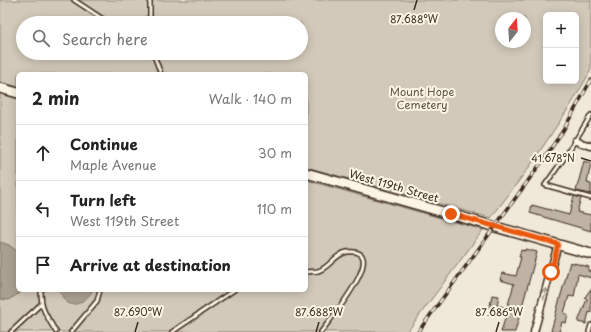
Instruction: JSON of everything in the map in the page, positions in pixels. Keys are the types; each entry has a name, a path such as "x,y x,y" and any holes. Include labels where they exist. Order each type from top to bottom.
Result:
{"street":[{"path":"0,88 16,92"},
{"path":"575,141 591,146"},
{"name":"West 119th Street","path":"308,174 591,254"},
{"path":"534,332 558,244"}],"lane":[{"path":"74,0 98,16"},
{"path":"150,0 150,16"},
{"path":"156,60 160,72"},
{"path":"591,115 545,185 591,198"},
{"path":"308,272 319,271 336,257 347,252 356,253 361,256 364,263 362,271 352,289 321,332"},
{"path":"40,292 41,304 46,316 56,332"},
{"path":"71,332 97,301 99,292"},
{"path":"172,332 231,292"},
{"path":"11,332 41,304"},
{"path":"589,332 591,324"}],"green space":[{"name":"Mount Hope Cemetery","path":"0,0 591,0 591,70 572,103 530,166 491,218 308,168 308,72 16,72 16,86 0,82"},
{"path":"0,93 16,98 16,292 308,292 308,181 483,230 407,332 0,332"}],"shaded area":[{"path":"0,242 9,245 16,250 16,292 22,292 8,300 0,299"},
{"path":"60,292 92,292 89,296 75,304 68,303"}],"building":[{"path":"584,161 591,163 587,183 591,184 591,194 576,191"},
{"path":"574,196 581,198 577,212 591,215 591,231 530,213 532,205 569,215"},
{"path":"525,249 537,252 515,332 501,332 506,315 489,311 492,295 499,296 497,305 507,308 514,284 500,280 502,273 516,276 521,257 519,257 521,250 525,251"},
{"path":"570,262 589,267 588,271 591,271 591,278 578,274 574,297 569,296 564,313 568,315 566,323 562,322 559,332 555,332 551,331"},
{"path":"590,290 591,313 589,312 586,324 578,322 587,299 585,297"}],"railway":[{"path":"418,332 541,163 564,129 591,80"}],"route":[{"path":"451,214 558,244 551,272"}]}
